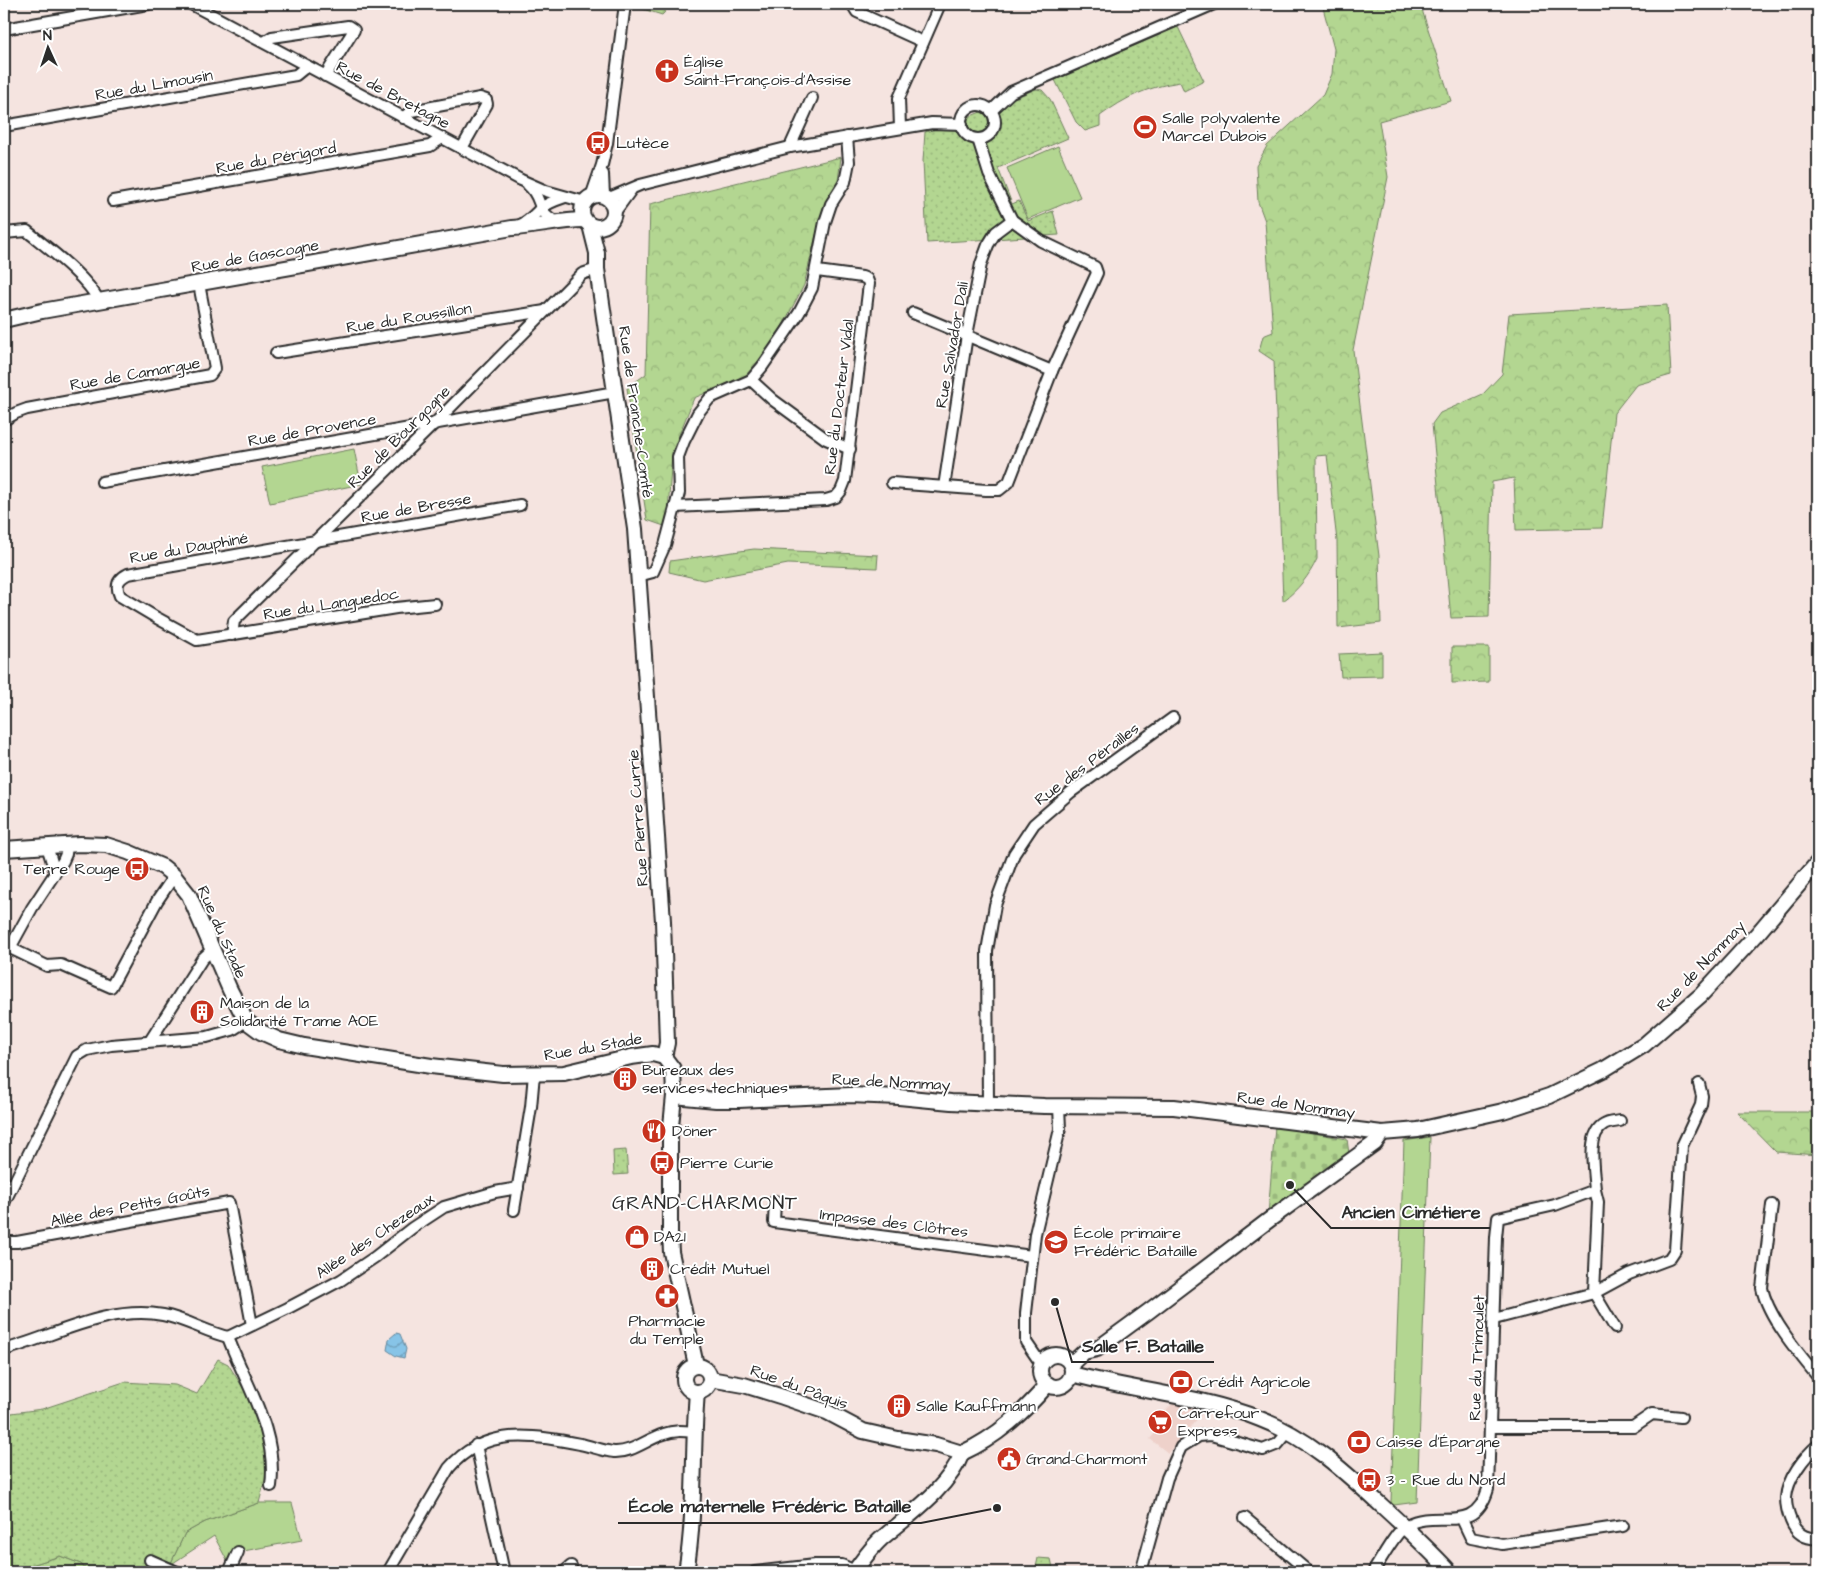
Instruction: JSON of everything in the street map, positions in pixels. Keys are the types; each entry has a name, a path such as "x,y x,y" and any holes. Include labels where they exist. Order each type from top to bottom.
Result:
{"street":[{"path":"4,30 148,4"},
{"name":"Rue de Bretagne","path":"191,4 521,180 565,197 597,198"},
{"path":"597,198 607,143 625,4"},
{"path":"852,4 857,12 922,42"},
{"path":"900,128 899,98 940,4"},
{"path":"991,112 1011,92 1214,4"},
{"path":"264,42 272,37 348,26 354,30 325,76"},
{"name":"Rue du Limousin","path":"4,126 296,75 307,66"},
{"path":"403,118 411,111 480,98 486,100 486,104 462,148"},
{"path":"790,147 812,98"},
{"path":"984,106 991,112 995,120 994,129 987,136 978,139 969,136 963,129 963,115 970,108 984,106"},
{"path":"634,188 615,212 612,222 593,224 582,211 597,198 634,188 790,147 932,123 962,124"},
{"path":"638,576 653,572 665,545 679,494 678,457 684,441 703,405 710,398 750,380 762,367 799,313 812,288 817,271 825,222 831,204 845,182 849,162 847,137"},
{"name":"Rue du Périgord","path":"113,201 430,146 442,138"},
{"path":"892,483 999,490 1009,482 1052,371 1097,273 1096,267 1041,241 1012,220 989,174 978,139"},
{"path":"521,180 535,191 540,209 544,214 557,222"},
{"name":"Rue de Gascogne","path":"512,228 534,216 540,209 553,201 565,197"},
{"path":"597,198 612,202 615,212"},
{"name":"Rue Salvador Dali","path":"944,487 967,335 981,264 988,245 996,232 1012,220"},
{"name":"Rue de Gascogne","path":"4,320 42,311 512,228 557,222 593,224"},
{"name":"Rue de Franche-Comté","path":"593,224 597,269 635,529 638,576"},
{"path":"4,233 27,231 94,290 99,301"},
{"name":"Rue de Bourgogne","path":"232,635 234,622 436,423 582,274 597,269"},
{"name":"Rue du Docteur Vidal","path":"675,507 826,500 836,497 841,491 845,481 850,449 868,284 867,279 862,277 817,271"},
{"name":"Rue de Camargue","path":"4,420 27,409 210,375 215,368 199,284"},
{"name":"Rue du Roussillon","path":"276,353 545,311"},
{"path":"913,313 1052,371"},
{"path":"750,380 773,400 826,439 850,449"},
{"name":"Rue de Provence","path":"102,482 615,392"},
{"name":"Rue de Bresse","path":"317,540 520,505"},
{"name":"Rue du Dauphiné","path":"232,635 197,640 120,596 118,583 120,578 128,574 317,540"},
{"name":"Rue Pierre Currie","path":"638,576 663,921 667,1043 664,1057"},
{"name":"Rue du Languedoc","path":"232,635 396,608 435,604"},
{"name":"Rue des Pérailles","path":"988,1103 986,951 996,905 1014,854 1034,824 1070,792 1173,718"},
{"name":"Rue du Stade","path":"4,849 88,844 106,845 163,867 174,876 189,895 230,990 246,1021 261,1032 300,1046 431,1066 503,1074 564,1073 631,1056 653,1054 664,1057"},
{"path":"67,845 66,854 32,908 10,948 47,966 60,965 111,987 157,901 174,876"},
{"path":"47,846 55,872"},
{"name":"Rue de Nommay","path":"674,1096 739,1100 850,1095 951,1102 1059,1106 1174,1107 1382,1133 1418,1130 1502,1111 1556,1093 1624,1058 1650,1040 1701,995 1758,933 1818,862"},
{"path":"150,1041 202,959 213,949"},
{"path":"4,1203 77,1056 87,1050 111,1045 207,1037 232,1030 246,1021"},
{"path":"664,1057 673,1069 674,1096 670,1136 671,1252 696,1365"},
{"path":"514,1210 531,1108 534,1074"},
{"path":"1494,1319 1594,1293 1629,1274 1669,1258 1675,1250 1682,1146 1700,1105 1702,1096 1699,1084"},
{"path":"1043,1362 1037,1358 1026,1342 1026,1313 1035,1234 1060,1130 1059,1106"},
{"path":"1615,1328 1594,1293 1598,1202 1595,1190 1592,1140 1604,1124 1620,1121"},
{"path":"1382,1133 1375,1143 1149,1311 1097,1349 1084,1352 1071,1369 1065,1384 1058,1387 1048,1384 1042,1378 1040,1368 1048,1357 1054,1355 1064,1358 1071,1369 1230,1409 1261,1419 1288,1432 1317,1449 1404,1526 1450,1572"},
{"name":"Allée des Chezeaux","path":"228,1337 341,1280 444,1207 495,1192 518,1188"},
{"name":"Rue du Trimoulet","path":"1462,1519 1471,1515 1485,1500 1488,1489 1498,1218 1555,1205 1595,1190"},
{"name":"Impasse des Clôtres","path":"775,1200 774,1222 1032,1256"},
{"name":"Allée des Petits Goûts","path":"4,1242 17,1242 229,1203 252,1325"},
{"path":"1772,1205 1762,1288 1764,1302 1818,1377"},
{"path":"4,1350 26,1344 82,1323 124,1314 164,1315 228,1337 253,1393 265,1426 272,1459 272,1486"},
{"path":"696,1365 703,1367 708,1372 710,1379 708,1386 703,1391 696,1392 689,1390 684,1383 684,1375 688,1368 696,1365"},
{"name":"Rue du Pâquis","path":"710,1379 744,1385 783,1397 826,1412 863,1431 936,1445 962,1453"},
{"path":"754,1572 815,1565 842,1565 854,1571 880,1540 906,1520 932,1496 960,1461 962,1453 983,1444 997,1434 1022,1413 1048,1384"},
{"path":"686,1572 694,1496 696,1392"},
{"path":"1490,1427 1633,1427 1652,1414 1681,1417"},
{"path":"388,1572 449,1468 456,1460 476,1445 488,1440 509,1436 578,1443 615,1452 639,1446 662,1434 675,1431 694,1432"},
{"path":"1140,1572 1168,1478 1181,1446 1199,1436 1211,1434 1263,1450 1278,1444 1288,1432"},
{"path":"476,1445 504,1572"},
{"path":"1818,1445 1808,1454 1792,1478 1786,1498 1788,1514 1794,1529 1806,1538 1818,1539"},
{"path":"1245,1518 1309,1572"},
{"path":"1373,1572 1404,1526 1416,1520 1462,1519 1471,1538 1502,1544 1623,1526"},
{"path":"229,1572 238,1552"},
{"path":"150,1560 177,1572"}],"shaded area":[{"path":"1173,1403 1204,1411 1168,1453 1150,1439 1160,1427 1162,1429 1169,1421 1164,1412"}],"green space":[{"path":"643,4 666,4 665,12 662,15 643,9"},
{"path":"1322,4 1422,4 1423,13 1451,101 1379,121 1388,177 1353,350 1379,556 1381,623 1338,628 1337,541 1327,455 1316,456 1317,559 1303,582 1283,601 1274,361 1259,351 1263,336 1273,332 1265,221 1258,202 1256,166 1267,146 1323,95 1332,74 1334,49"},
{"path":"1178,27 1204,81 1184,91 1180,82 1137,94 1100,116 1100,126 1085,131 1076,122 1055,80"},
{"path":"1036,89 1042,90 1050,99 1068,138 998,168 1012,204 1019,201 1028,221 1053,211 1059,235 927,243 923,161 925,132 947,126"},
{"path":"1058,146 1080,197 1028,219 1007,168"},
{"path":"841,157 837,189 816,235 804,285 773,344 745,376 694,398 672,452 667,527 647,520 627,388 646,374 650,204"},
{"path":"1667,305 1671,375 1636,385 1614,413 1602,528 1516,530 1514,478 1492,482 1489,617 1451,618 1432,424 1440,413 1483,394 1502,374 1509,314"},
{"path":"354,449 361,484 270,503 262,467"},
{"path":"754,549 878,555 877,568 788,564 703,580 669,572 670,561"},
{"path":"1452,647 1489,647 1489,682 1452,683"},
{"path":"1382,652 1382,676 1341,677 1339,654"},
{"path":"1737,1112 1818,1112 1818,1155 1776,1152"},
{"path":"1275,1126 1347,1139 1349,1154 1268,1215"},
{"path":"1430,1137 1417,1502 1394,1505 1391,1502 1404,1141"},
{"path":"626,1150 628,1174 614,1175 613,1151"},
{"path":"218,1359 228,1364 252,1402 262,1431 267,1461 265,1480 259,1503 205,1522 185,1533 170,1565 157,1572 88,1572 81,1564 60,1556 4,1572 4,1414 42,1409 124,1382 175,1385 197,1394"},
{"path":"259,1503 292,1503 302,1540 238,1552 230,1566 214,1536 170,1565 185,1533 205,1522"},
{"path":"60,1556 81,1564 88,1572 9,1572"},
{"path":"1038,1558 1051,1559 1054,1572 1035,1572"}],"water":[{"path":"396,1333 400,1334 406,1349 404,1358 396,1356 387,1350 389,1339"}],"place":[{"name":"Église Saint-François-d'Assise","path":"667,71"},
{"name":"Salle polyvalente Marcel Dubois","path":"1145,127"},
{"name":"Lutèce","path":"598,143"},
{"name":"Terre Rouge","path":"137,869"},
{"name":"Maison de la Solidarité Trame AOE","path":"202,1012"},
{"name":"Bureaux des services techniques","path":"625,1079"},
{"name":"Döner","path":"654,1131"},
{"name":"Pierre Curie","path":"662,1163"},
{"name":"Ancien Cimétiere","path":"1290,1185"},
{"name":"DA21","path":"637,1237"},
{"name":"École primaire Frédéric Bataille","path":"1056,1242"},
{"name":"Crédit Mutuel","path":"652,1269"},
{"name":"Pharmacie du Temple","path":"667,1296"},
{"name":"Salle F. Bataille","path":"1055,1302"},
{"name":"Crédit Agricole","path":"1181,1382"},
{"name":"Salle Kauffmann","path":"899,1406"},
{"name":"Carrefour Express","path":"1160,1422"},
{"name":"Caisse d'Épargne","path":"1359,1442"},
{"name":"Grand-Charmont","path":"1009,1459"},
{"name":"3 - Rue du Nord","path":"1369,1480"},
{"name":"École maternelle Frédéric Bataille","path":"997,1508"}],"district":[{"name":"GRAND-CHARMONT","path":"705,1203"}]}
